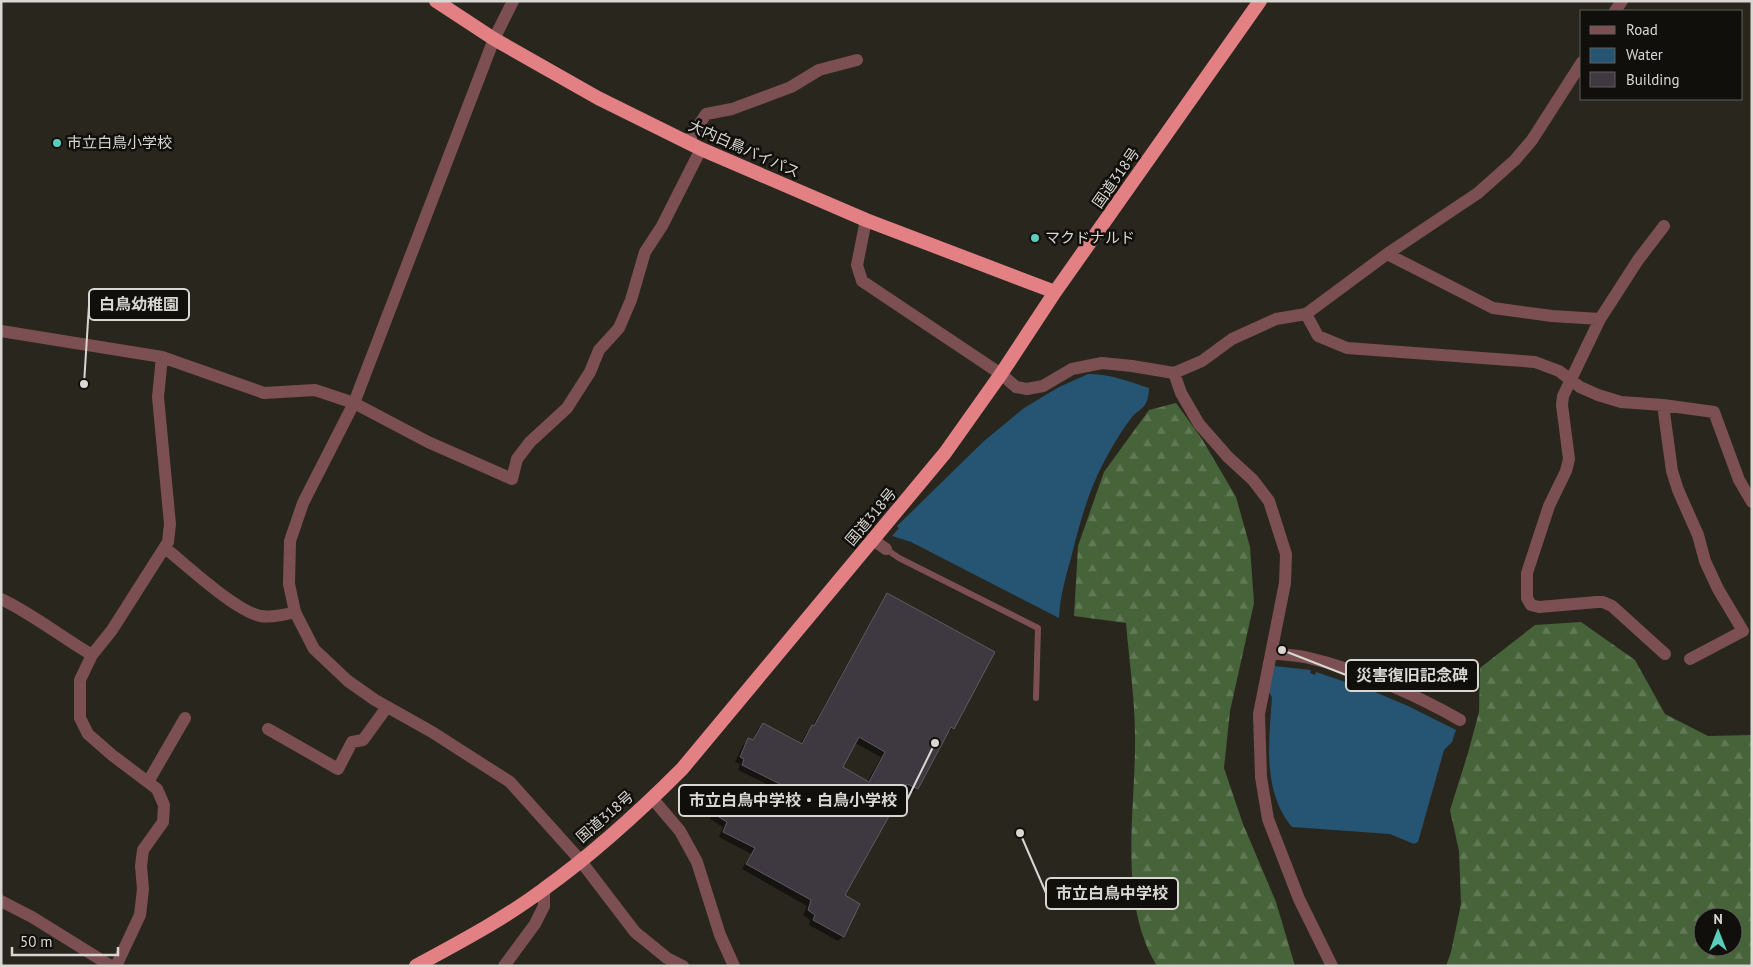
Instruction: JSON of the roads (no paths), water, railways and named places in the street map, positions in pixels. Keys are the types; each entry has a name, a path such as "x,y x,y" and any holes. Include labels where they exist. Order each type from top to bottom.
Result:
{"highway":[{"name":"大内白鳥バイパス","path":"436,1 494,39 598,98 687,143 866,220 1056,292"},
{"name":"国道318号","path":"416,966 492,923 544,889 652,798 682,769 945,453 1260,1"}],"street":[{"path":"513,1 494,39 354,402 303,503 290,541 289,584 295,612 314,649 348,682 387,707 432,732 510,782 580,860 635,932 667,958 683,966"},
{"path":"687,143 706,114 732,109 791,86 819,70 857,60"},
{"path":"866,220 857,265 862,281 1001,374 1016,387 1027,389 1043,386 1072,369 1102,363 1174,373 1202,361 1232,339 1276,319 1306,314 1388,254 1478,193 1515,160 1532,140 1580,65"},
{"path":"1,331 162,357 264,393 315,390 354,402 428,442 512,479 517,459 530,442 567,408 590,372 599,350 619,328 645,252 662,226 701,149"},
{"path":"1664,226 1638,260 1600,319 1563,396 1562,405 1569,459 1566,471 1549,506 1527,573 1527,598 1530,605 1538,607 1603,602 1612,606 1665,654"},
{"path":"1388,254 1493,308 1552,316 1600,319"},
{"path":"1306,314 1318,336 1347,348 1535,362 1559,371 1580,387 1621,402 1714,412 1739,480 1752,502"},
{"path":"116,966 140,915 143,889 141,866 143,850 163,822 164,805 157,789 88,734 80,718 80,680 92,655 112,630 168,542 170,524 158,397 162,357"},
{"path":"1174,373 1182,393 1199,424 1228,457 1252,480 1269,501 1286,554 1285,583 1259,714 1261,777 1268,819 1300,899 1332,966"},
{"path":"1662,405 1672,471 1678,490 1698,535 1711,575 1743,631 1690,659"},
{"path":"873,540 886,549"},
{"path":"165,548 242,610 261,616 278,616 295,612"},
{"path":"1,599 14,605 64,639 92,655"},
{"path":"1271,653 1309,658 1355,673 1438,707 1460,720"},
{"path":"268,729 338,769 352,742 363,740 387,707"},
{"path":"148,782 185,718"},
{"path":"652,798 680,831 697,862 720,935 734,966"},
{"path":"504,966 535,924 544,906 544,889"},
{"path":"1,901 32,917 111,966"}],"lane":[{"path":"886,549 899,558 1038,628 1036,698"}],"water":[{"path":"1088,374 1126,380 1149,388 1149,394 1145,405 1132,417 1118,438 1094,482 1066,578 1059,618 911,542 892,536 899,528 897,526 984,441 1024,408 1059,387"},
{"path":"1274,666 1311,670 1310,673 1315,675 1316,672 1375,692 1456,730 1452,742 1444,750 1418,842 1414,844 1390,834 1292,827 1282,813 1276,798 1270,765 1272,697 1267,690"}],"place":[{"name":"市立白鳥小学校","path":"57,143"},
{"name":"マクドナルド","path":"1035,238"},
{"name":"白鳥幼稚園","path":"84,384"},
{"name":"災害復旧記念碑","path":"1282,650"},
{"name":"市立白鳥中学校・白鳥小学校","path":"935,743"},
{"name":"市立白鳥中学校","path":"1020,833"}]}
